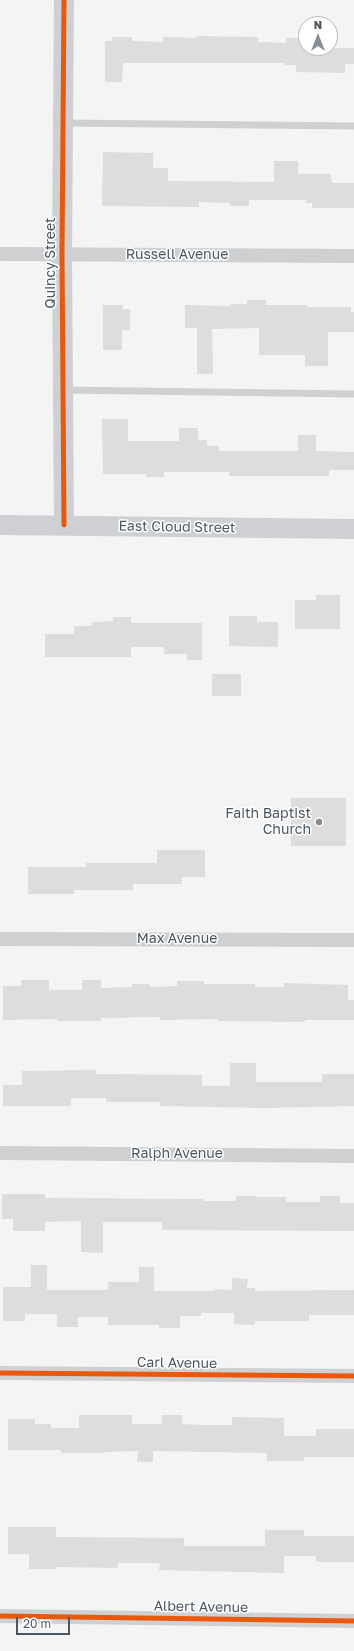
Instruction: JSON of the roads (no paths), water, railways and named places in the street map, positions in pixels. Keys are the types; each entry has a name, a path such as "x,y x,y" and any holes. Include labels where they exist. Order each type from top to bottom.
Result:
{"street":[{"name":"Quincy Street","path":"64,0 62,254 64,525"},
{"name":"Russell Avenue","path":"0,254 354,256"},
{"name":"East Cloud Street","path":"0,525 354,529"},
{"name":"Max Avenue","path":"0,939 354,940"},
{"name":"Ralph Avenue","path":"0,1153 354,1156"},
{"name":"Carl Avenue","path":"0,1373 354,1376"},
{"name":"Albert Avenue","path":"0,1616 354,1622"}],"lane":[{"path":"63,123 354,126"},
{"path":"63,390 354,394"}],"place":[{"name":"Faith Baptist Church","path":"319,822"}]}
